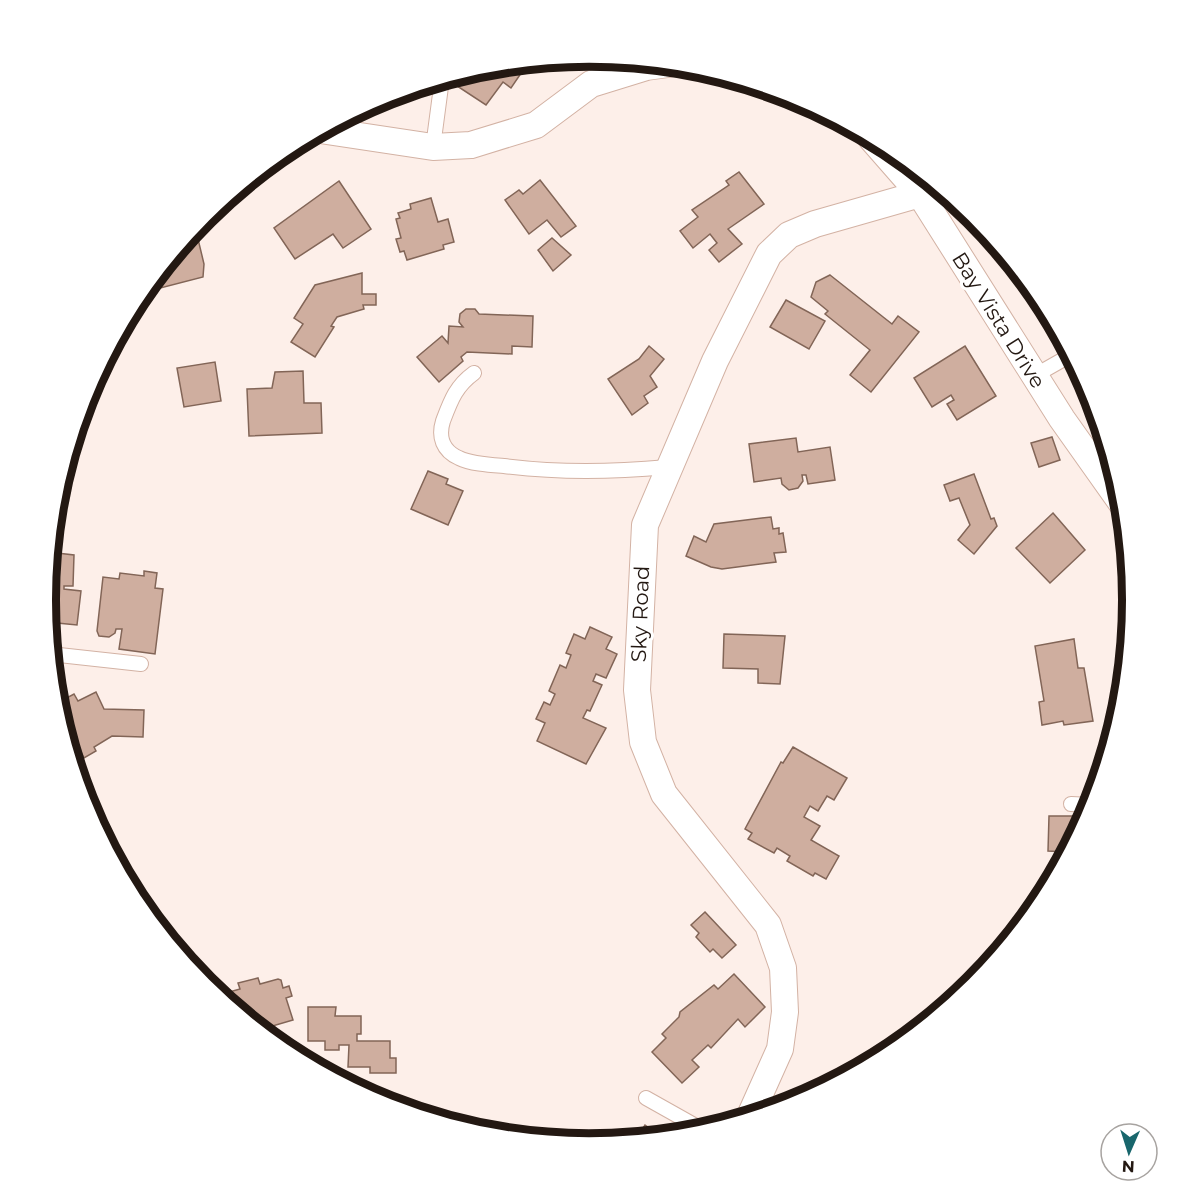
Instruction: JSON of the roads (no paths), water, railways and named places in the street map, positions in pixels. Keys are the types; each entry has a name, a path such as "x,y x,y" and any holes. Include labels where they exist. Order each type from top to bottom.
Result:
{"street":[{"path":"334,132 433,147 471,145 536,125 591,84 637,70"},
{"name":"Bay Vista Drive","path":"892,162 920,194 1034,376 1108,483"},
{"name":"Sky Road","path":"754,1107 780,1048 785,1012 783,968 768,925 664,794 643,742 638,690 645,525 715,361 769,254 789,235 920,194"}],"lane":[{"path":"433,147 441,88"},
{"path":"1034,376 1064,359"},
{"path":"474,373 460,383 452,396 440,431 445,449 460,459 545,471 596,473 668,467"},
{"path":"59,655 141,664"},
{"path":"1071,804 1081,804"},
{"path":"646,1098 691,1123"}]}
